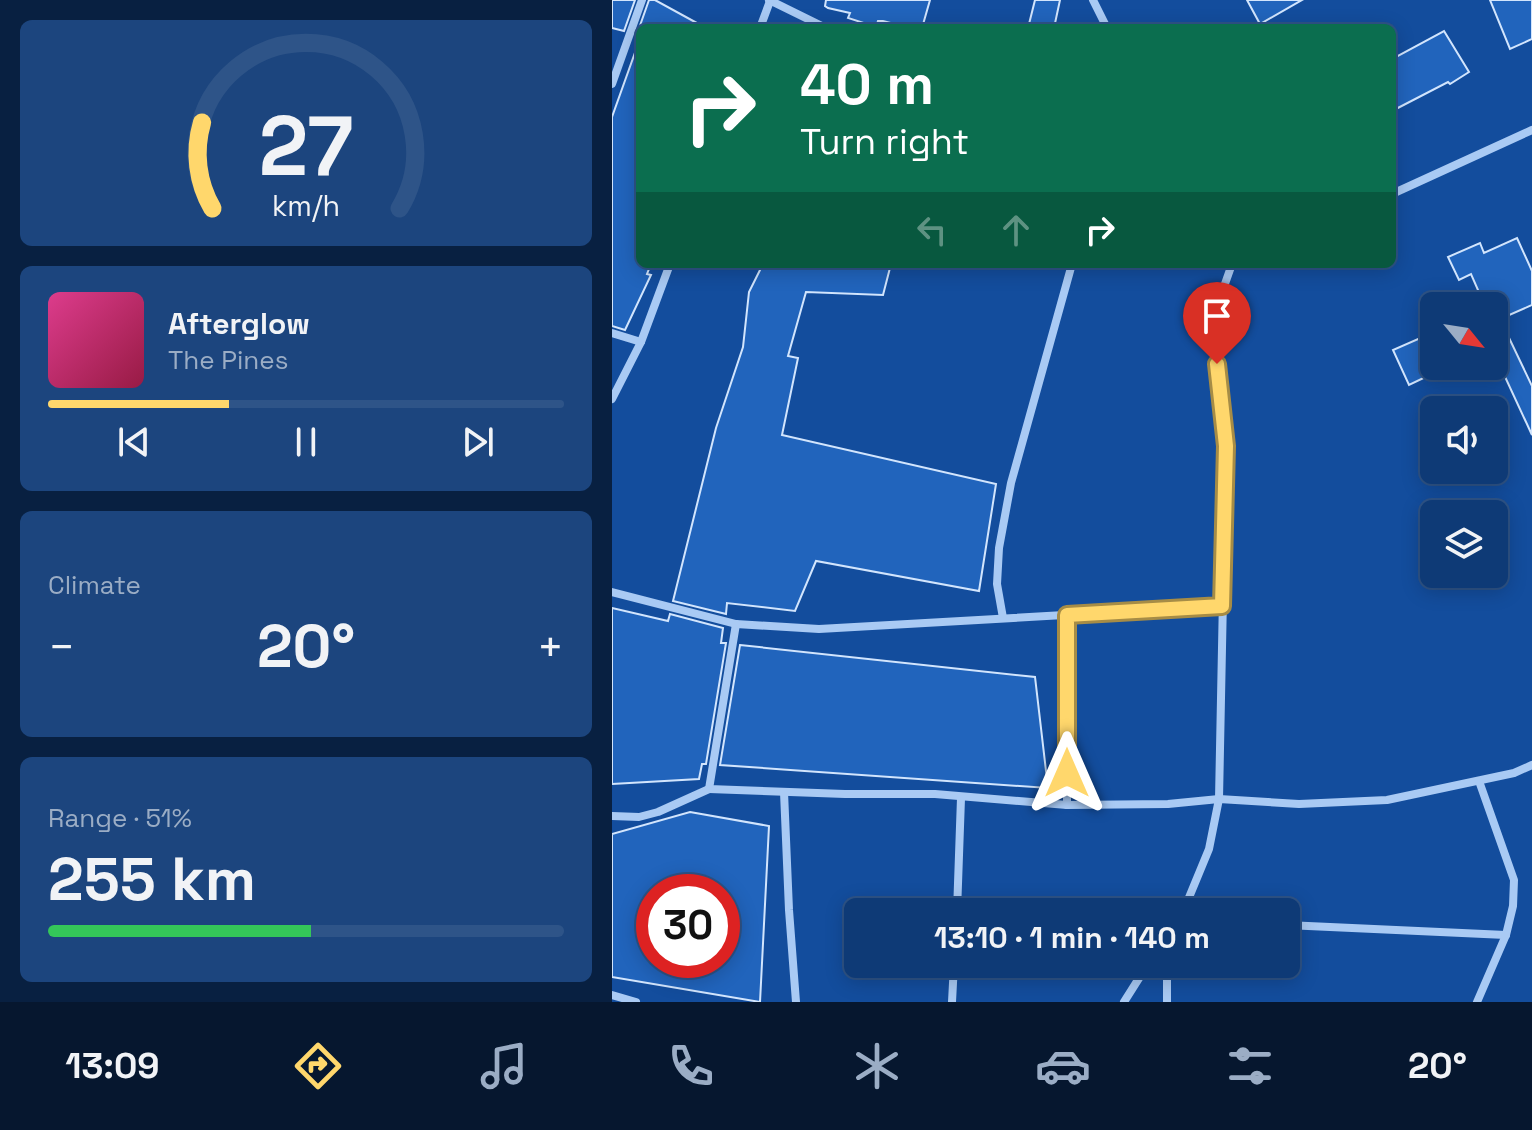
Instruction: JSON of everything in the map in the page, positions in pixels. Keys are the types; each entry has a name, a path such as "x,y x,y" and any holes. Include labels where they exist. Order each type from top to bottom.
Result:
{"street":[{"path":"612,84 642,0"},
{"path":"761,24 770,0 818,24"},
{"path":"1093,0 1105,24"},
{"path":"1396,192 1532,130"},
{"path":"612,399 641,342 669,268"},
{"path":"1003,618 997,584 999,548 1011,483 1071,268"},
{"path":"1189,898 1209,849 1219,799 1226,446 1214,337 1221,295 1231,268"},
{"path":"612,333 641,342"},
{"path":"612,592 736,624 819,629 1222,606"},
{"path":"1067,615 1067,805"},
{"path":"709,789 736,624"},
{"path":"612,816 639,817 658,812 709,789 935,794 1067,805 1168,804 1219,799 1299,804 1387,800 1514,773 1532,765"},
{"path":"1477,1002 1506,935 1513,906 1514,880 1479,781"},
{"path":"784,792 796,1002"},
{"path":"957,898 961,798"},
{"path":"1300,926 1506,935"},
{"path":"952,1002 953,978"},
{"path":"1124,1002 1139,978"},
{"path":"1167,978 1167,1002"},
{"path":"612,995 636,1002"}],"building":[{"path":"612,0 635,0 624,31 612,28"},
{"path":"649,0 655,0 699,24 641,24"},
{"path":"826,0 930,0 923,24 878,21 877,24 867,24 848,18 850,13 825,6"},
{"path":"1035,0 1060,0 1055,24 1029,24"},
{"path":"1247,0 1302,0 1260,24"},
{"path":"1490,0 1532,0 1532,39 1510,49"},
{"path":"1444,31 1469,72 1396,109 1396,57"},
{"path":"636,50 636,268 649,268 647,274 651,275 625,330 612,326 612,117"},
{"path":"1517,238 1532,271 1532,305 1508,316 1508,292 1479,292 1471,274 1459,280 1448,257 1480,243 1484,253"},
{"path":"761,268 890,268 883,295 806,292 788,356 798,358 782,435 996,484 979,591 816,561 795,611 727,603 726,614 673,601 716,428 743,347 749,292"},
{"path":"1508,336 1532,386 1532,435 1507,380"},
{"path":"1420,338 1420,380 1409,385 1393,350"},
{"path":"612,608 668,621 670,614 723,628 721,643 726,643 706,764 702,764 699,779 612,784"},
{"path":"740,645 1035,677 1048,788 720,765"},
{"path":"690,812 769,826 760,1002 612,977 612,834"}],"route":[{"path":"1067,773 1067,615 1222,606 1226,446 1217,364"}]}
